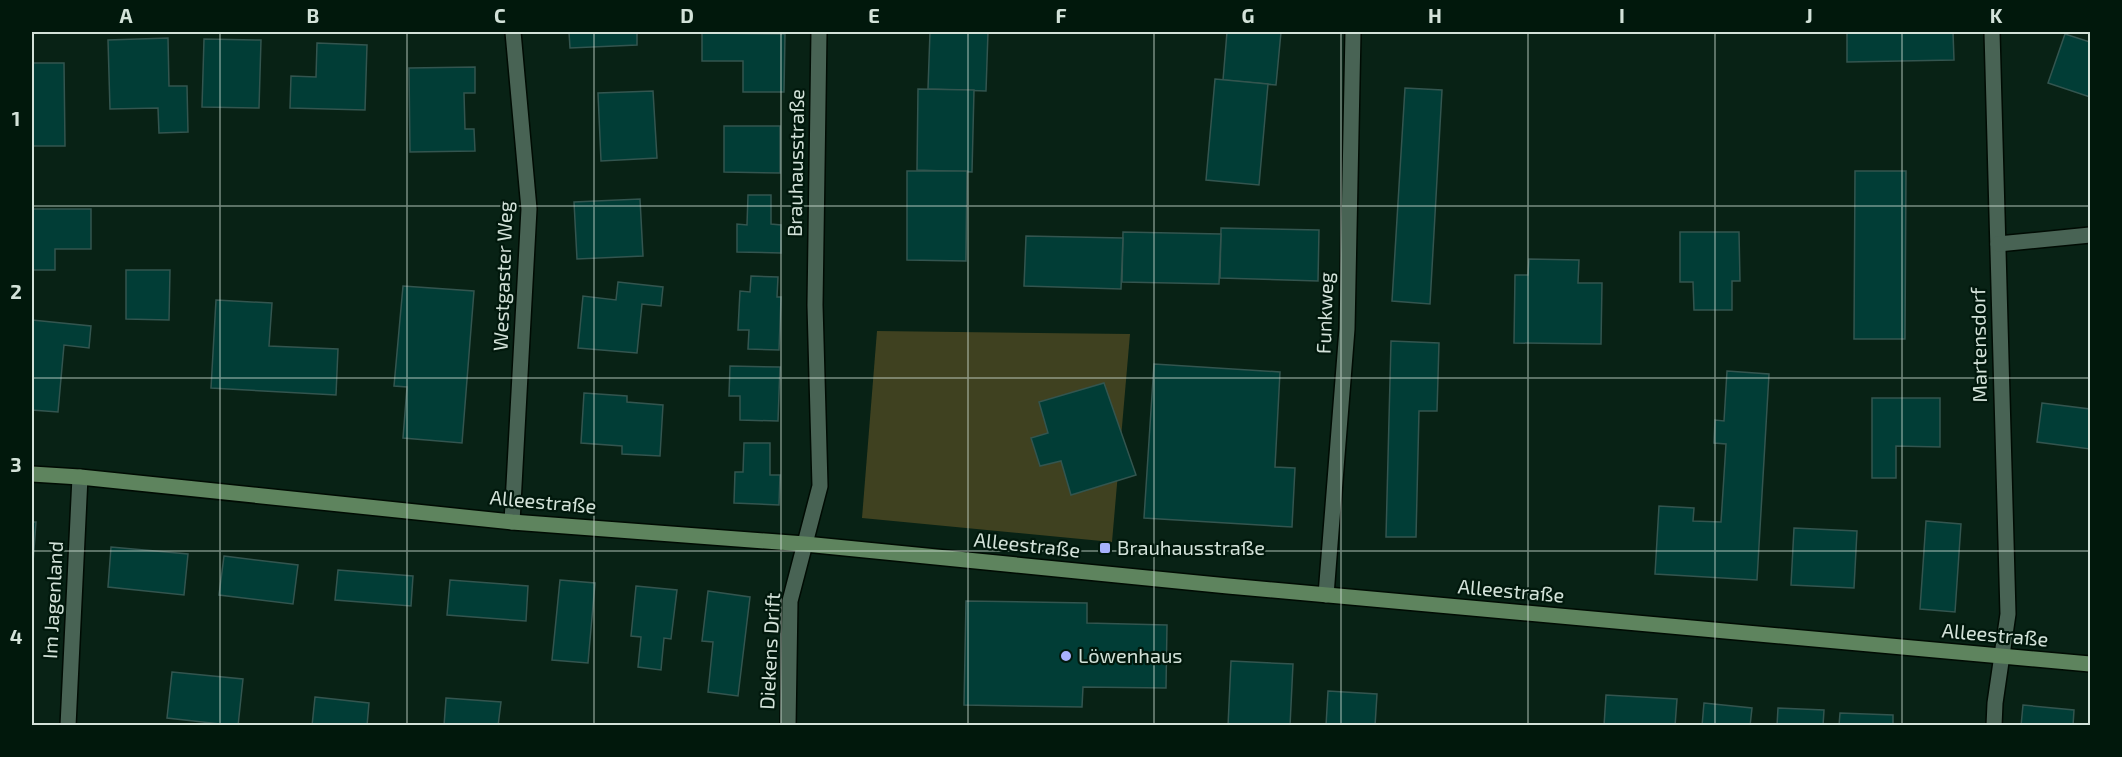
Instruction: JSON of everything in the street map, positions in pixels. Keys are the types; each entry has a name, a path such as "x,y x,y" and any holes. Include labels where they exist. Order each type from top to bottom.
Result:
{"main road":[{"name":"Alleestraße","path":"32,474 512,522 805,544 1326,596 2091,664"}],"street":[{"name":"Westgaster Weg","path":"512,522 529,209 513,32"},
{"name":"Brauhausstraße","path":"805,544 819,486 815,304 819,32"},
{"name":"Funkweg","path":"1326,596 1347,329 1353,32"},
{"name":"Martensdorf","path":"1992,32 2007,614 1994,726"},
{"path":"1998,244 2091,235"},
{"name":"Im Jagenland","path":"68,726 80,477"},
{"name":"Diekens Drift","path":"788,726 790,601 805,544"}],"green space":[{"path":"877,331 1130,334 1112,542 862,518"}],"building":[{"path":"569,32 637,32 637,45 570,48"},
{"path":"930,32 988,32 986,91 928,89"},
{"path":"1227,32 1281,32 1276,85 1223,80"},
{"path":"1847,32 1953,32 1954,60 1847,62"},
{"path":"702,33 785,34 784,92 743,92 743,61 702,61"},
{"path":"2065,34 2090,42 2090,97 2048,83"},
{"path":"168,38 169,86 187,86 188,132 159,133 158,108 110,109 108,40"},
{"path":"204,39 261,40 259,108 202,107"},
{"path":"317,43 367,45 365,110 290,108 291,76 316,77"},
{"path":"32,63 64,63 65,146 32,146"},
{"path":"475,67 475,93 464,93 465,129 474,129 475,151 410,152 409,68"},
{"path":"1215,79 1268,84 1259,185 1206,180"},
{"path":"1405,88 1442,90 1430,304 1392,301"},
{"path":"918,89 974,90 972,172 917,170"},
{"path":"653,91 657,158 601,161 598,93"},
{"path":"724,126 780,126 780,173 724,172"},
{"path":"907,171 967,171 966,261 907,260"},
{"path":"1855,171 1906,171 1905,339 1854,339"},
{"path":"748,195 771,195 771,224 781,225 781,253 737,252 737,224 747,225"},
{"path":"640,199 643,256 577,259 574,202"},
{"path":"32,209 91,209 91,249 55,249 55,270 32,270"},
{"path":"1221,228 1319,230 1318,281 1220,278"},
{"path":"1123,232 1221,234 1219,284 1122,282"},
{"path":"1680,232 1739,232 1740,281 1732,281 1732,310 1694,310 1693,282 1680,282"},
{"path":"1026,236 1123,238 1121,289 1024,286"},
{"path":"1529,259 1579,260 1578,283 1602,283 1601,344 1514,343 1515,275 1528,275"},
{"path":"126,270 170,270 169,320 126,319"},
{"path":"751,276 778,277 777,297 781,297 779,350 748,349 749,330 738,330 740,291 750,292"},
{"path":"618,282 663,287 661,306 642,304 637,353 578,348 583,296 616,300"},
{"path":"403,286 474,291 462,443 403,438 407,387 394,386"},
{"path":"216,300 272,303 269,346 338,349 336,395 211,388"},
{"path":"32,320 91,326 89,348 64,345 58,412 32,410"},
{"path":"1391,341 1439,343 1437,411 1419,411 1416,537 1386,537"},
{"path":"1154,364 1280,372 1275,467 1295,468 1292,527 1144,518"},
{"path":"730,366 780,367 778,421 740,420 740,396 729,396"},
{"path":"1727,371 1769,374 1757,580 1655,574 1659,506 1694,508 1693,521 1721,522 1726,444 1714,443 1715,420 1724,421"},
{"path":"1104,383 1136,475 1071,495 1061,461 1040,466 1031,438 1048,433 1039,402"},
{"path":"584,393 627,396 627,402 663,405 660,456 622,454 622,446 581,443"},
{"path":"1872,398 1940,398 1940,447 1896,446 1896,478 1872,478"},
{"path":"2042,403 2090,409 2090,449 2037,442"},
{"path":"744,443 770,443 770,475 780,475 779,505 734,503 735,472 743,472"},
{"path":"1926,521 1961,524 1955,612 1920,609"},
{"path":"32,522 36,522 32,576"},
{"path":"1794,528 1857,531 1854,588 1791,585"},
{"path":"111,547 188,554 184,595 108,587"},
{"path":"224,556 298,565 293,604 219,595"},
{"path":"338,570 413,576 411,606 335,600"},
{"path":"450,580 528,586 526,621 447,615"},
{"path":"560,580 595,583 588,663 552,660"},
{"path":"636,586 677,590 671,639 664,638 661,670 638,667 641,637 631,636"},
{"path":"708,591 750,597 738,696 708,692 713,642 702,641"},
{"name":"Löwenhaus","path":"966,601 1087,603 1087,623 1167,625 1166,688 1083,687 1082,707 964,705"},
{"path":"1231,661 1293,664 1290,726 1228,726"},
{"path":"172,672 243,679 238,726 167,718"},
{"path":"1328,691 1377,694 1375,726 1326,726"},
{"path":"1606,695 1677,699 1675,726 1604,726"},
{"path":"315,697 369,703 367,726 312,726"},
{"path":"446,698 501,702 498,726 444,726"},
{"path":"1704,703 1752,708 1750,726 1702,726"},
{"path":"2023,705 2074,710 2073,726 2021,726"},
{"path":"1778,708 1824,710 1823,726 1777,726"},
{"path":"1840,713 1893,715 1893,726 1839,726"}],"place":[{"name":"Brauhausstraße","path":"1105,548"},
{"name":"Löwenhaus","path":"1066,656"}]}
